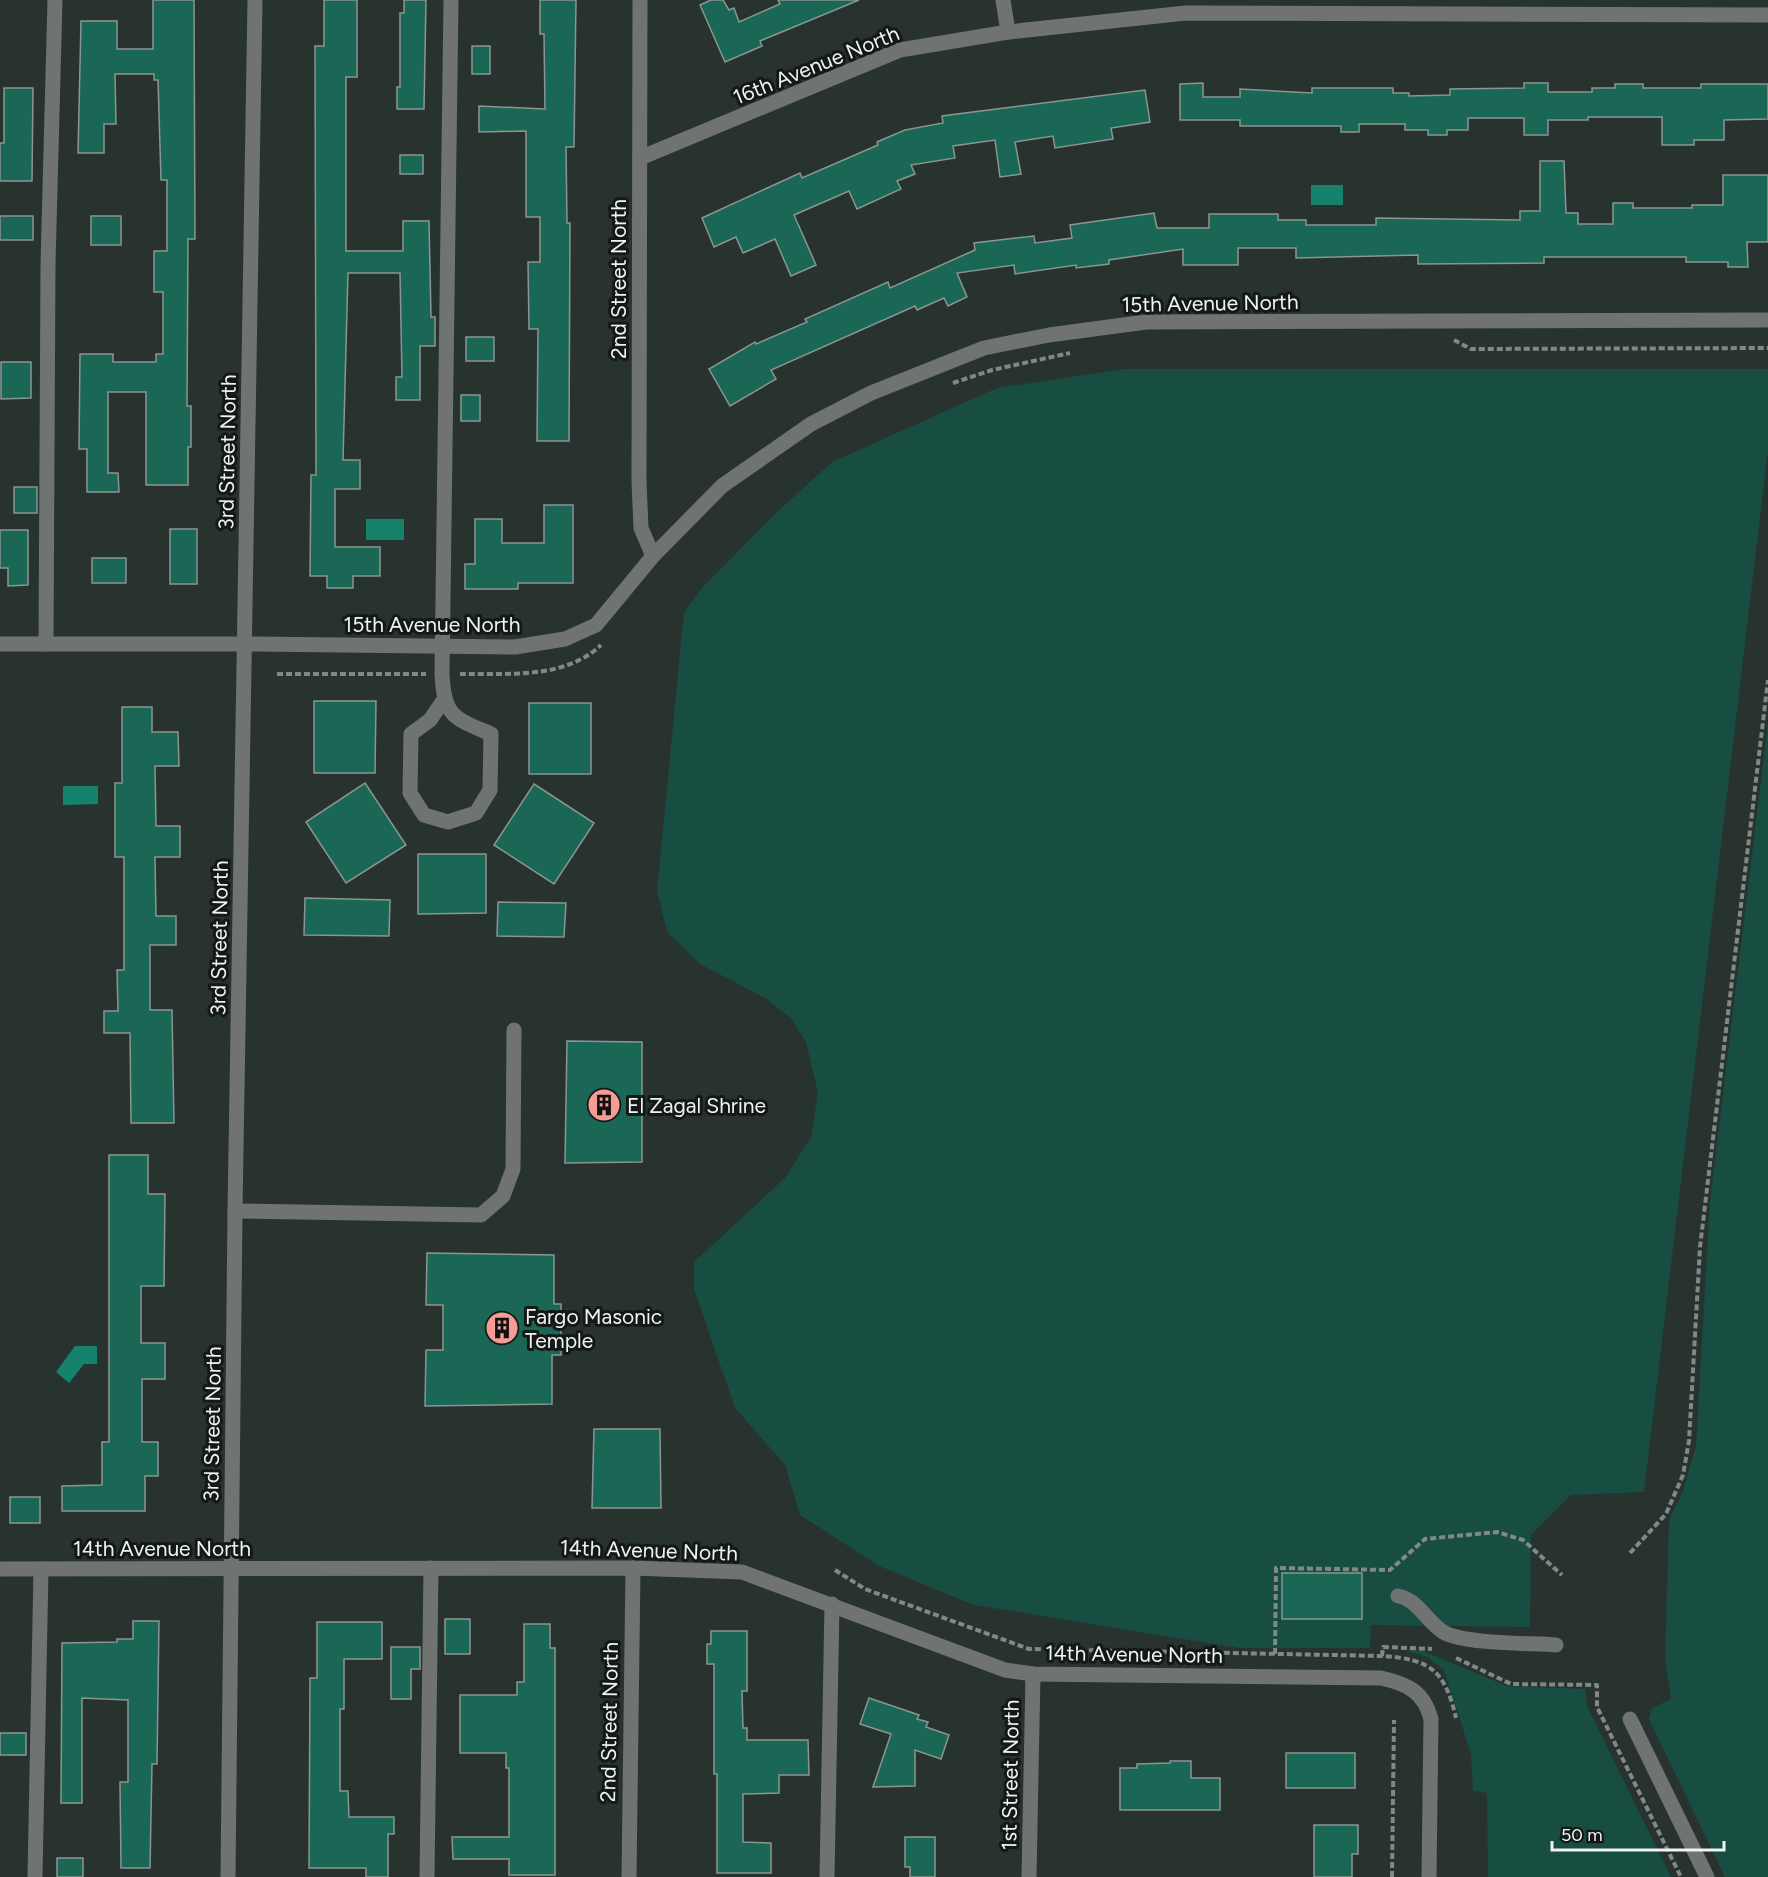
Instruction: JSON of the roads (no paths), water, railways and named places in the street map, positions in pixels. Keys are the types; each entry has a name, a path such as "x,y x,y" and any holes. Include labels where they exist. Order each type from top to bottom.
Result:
{"street":[{"path":"46,644 48,264 55,0"},
{"name":"3rd Street North","path":"228,1877 235,1211 255,0"},
{"path":"443,701 460,720 491,734 490,789 476,813 448,822 424,815 410,793 411,734 430,720 443,701 451,0"},
{"name":"2nd Street North","path":"640,0 639,482 641,528 653,556"},
{"path":"1003,0 1008,32"},
{"name":"16th Avenue North","path":"640,158 900,50 1008,32 1186,13 1768,15"},
{"name":"15th Avenue North","path":"0,644 516,647 565,639 596,625 653,556 722,486 811,424 871,393 984,348 1049,335 1146,322 1768,320"},
{"path":"235,1211 481,1215 503,1196 513,1169 514,1030"},
{"path":"427,1877 431,1568"},
{"name":"2nd Street North","path":"629,1877 633,1568"},
{"name":"14th Avenue North","path":"0,1569 633,1568 742,1572 1005,1670 1033,1674 1382,1678 1402,1682 1419,1693 1427,1704 1431,1719 1429,1877"},
{"path":"35,1877 41,1569"},
{"path":"1398,1596 1406,1598 1417,1606 1445,1633 1493,1641 1557,1645"},
{"path":"827,1877 832,1604"},
{"name":"1st Street North","path":"1029,1877 1033,1674"},
{"path":"1630,1719 1707,1877"}],"place":[{"name":"El Zagal Shrine","path":"604,1105"},
{"name":"Fargo Masonic Temple","path":"502,1328"}]}
